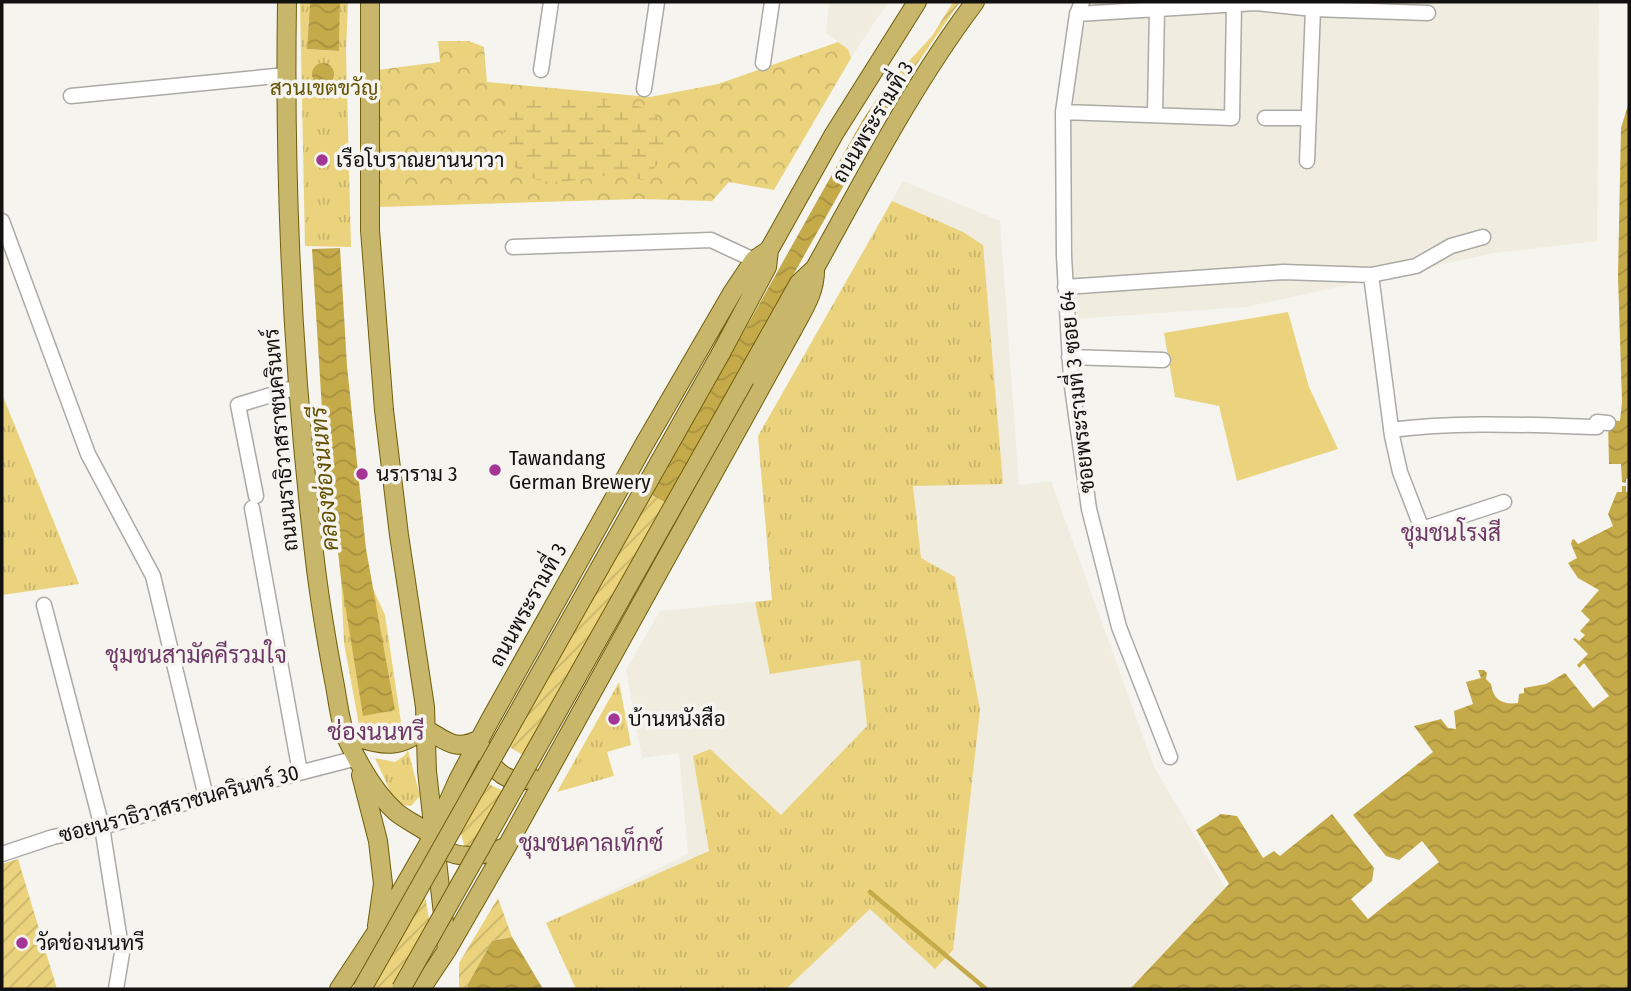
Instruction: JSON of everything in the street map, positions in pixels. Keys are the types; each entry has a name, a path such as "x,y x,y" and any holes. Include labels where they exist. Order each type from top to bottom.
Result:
{"main road":[{"name":"ถนนนราธิวาสราชนครินทร์","path":"287,2 289,248 298,387 318,582 345,734 382,797 395,811 433,836 447,850 459,855 497,851 507,846"},
{"path":"370,2 369,163 374,285 390,471 425,707 424,728 433,836 447,950"},
{"name":"ถนนพระรามที่ 3","path":"339,989 433,836 480,739 650,435 917,2"},
{"name":"ถนนพระรามที่ 3","path":"401,989 799,283 815,268 886,141 975,2"},
{"name":"ถนนพระรามที่ 3","path":"362,989 721,353 767,267 761,255"},
{"name":"ถนนพระรามที่ 3","path":"426,987 799,318 816,280 815,268"},
{"path":"345,734 385,745 400,744 424,728"},
{"path":"424,728 455,745 465,747 480,739 489,763 502,775 522,782 545,774"},
{"path":"357,758 376,830 383,884 377,931"}],"street":[{"path":"541,70 551,2"},
{"path":"644,89 657,2"},
{"path":"763,63 772,2"},
{"path":"1067,2 1079,8 1157,9 1257,2 1313,9 1428,13"},
{"path":"1063,111 1232,118 1234,4"},
{"name":"ซอยพระรามที่ 3 ซอย 64","path":"1079,8 1063,111 1065,287 1069,357 1089,509 1119,627 1170,757"},
{"path":"1155,115 1157,9"},
{"path":"1307,161 1313,9"},
{"path":"71,96 286,75"},
{"path":"1265,118 1308,118"},
{"path":"2,221 88,454 153,576 206,797"},
{"path":"1065,287 1283,272 1371,275 1416,266 1445,248 1483,237"},
{"path":"513,247 711,240 761,255"},
{"path":"1371,275 1391,430 1400,472 1422,529 1504,502"},
{"path":"1069,357 1163,360"},
{"path":"298,387 238,405 300,772"},
{"path":"1391,430 1488,424 1597,428 1597,422 1608,424"},
{"path":"44,605 102,827 122,953 116,989"},
{"name":"ซอยนราธิวาสราชนครินทร์ 30","path":"3,851 357,758"}],"shaded area":[{"path":"829,2 888,2 851,58 848,49 826,33"},
{"path":"1093,2 1599,2 1597,241 1494,253 1246,307 1074,319 1071,130 1080,39"},
{"path":"903,181 1000,221 1019,485 1051,481 1154,767 1226,889 1129,989 576,989 546,923 688,854 679,753 642,758 626,670 660,611 772,600 758,436"}],"green space":[{"name":"สวนเขตขวัญ","path":"300,2 310,2 307,49 339,51 340,2 348,2 346,51 351,247 305,246"},
{"path":"953,2 960,2 892,100 878,97 932,36"},
{"path":"438,41 469,41 484,47 487,82 650,97 718,84 838,42 848,49 851,58 774,190 729,182 712,201 639,199 380,207 377,70 440,62"},
{"path":"538,96 604,100 649,111 656,116 664,131 664,148 657,165 642,180 621,175 554,182 529,177 515,168 501,147 504,128 514,108"},
{"path":"892,201 963,232 983,245 1003,484 913,486 921,558 955,577 980,710 953,950 935,969 870,909 786,989 576,989 546,923 709,851 693,756 710,749 781,815 867,726 860,660 770,674 755,602 772,600 758,436"},
{"path":"1288,312 1309,387 1338,449 1237,481 1219,406 1175,397 1164,333"},
{"path":"2,394 79,584 2,595"},
{"path":"647,493 677,507 533,761 511,748 507,736"},
{"path":"341,579 373,589 385,615 401,722 397,733 379,738 359,725 344,643"},
{"path":"619,682 631,745 607,752 614,776 557,792"},
{"path":"590,746 604,755 586,784 572,775"},
{"path":"408,750 420,796 411,806 399,805 375,758 395,762"},
{"path":"481,780 513,796 478,862 465,849 459,826"},
{"name":"วัดช่องนนทรี","path":"18,859 57,989 2,989 2,864"},
{"path":"424,889 432,938 406,989 354,989"},
{"path":"498,898 512,937 492,941 468,984 468,989 459,989 459,963"}],"water":[{"path":"310,2 340,2 339,51 307,49"},
{"path":"323,63 331,66 334,74 331,82 323,85 315,82 312,74 315,66"},
{"path":"878,97 892,100 665,502 652,495 862,121"},
{"path":"1629,102 1629,478 1626,483 1622,482 1621,464 1609,464 1608,420 1620,421 1622,402 1618,276 1621,128"},
{"path":"340,248 347,366 366,549 395,710 363,716 341,579 322,410 312,249"},
{"path":"1622,486 1626,486 1626,492 1629,492 1629,989 1130,989 1229,884 1196,830 1221,814 1237,816 1263,858 1274,851 1280,856 1332,814 1374,868 1372,881 1351,899 1368,919 1439,862 1422,841 1399,860 1386,856 1353,815 1433,752 1414,726 1441,719 1448,728 1456,729 1454,711 1473,704 1466,682 1481,678 1478,670 1487,673 1486,679 1496,698 1508,703 1518,703 1519,694 1524,693 1524,688 1546,684 1565,673 1593,708 1609,696 1584,663 1579,668 1577,665 1588,654 1573,639 1579,641 1585,635 1580,631 1590,620 1581,611 1599,590 1578,578 1568,563 1577,558 1572,540 1578,544 1613,526 1608,514 1617,492 1622,492"},
{"path":"512,937 543,989 468,989 468,984 492,941"}],"waterway":[{"path":"870,892 986,989"}],"place":[{"name":"เรือโบราณยานนาวา","path":"322,160"},
{"name":"Tawandang German Brewery","path":"495,470"},
{"name":"นราราม 3","path":"362,474"},
{"name":"บ้านหนังสือ","path":"614,719"},
{"name":"วัดช่องนนทรี","path":"22,943"}],"district":[{"name":"ชุมชนโรงสี","path":"1451,533"},
{"name":"ชุมชนสามัคคีรวมใจ","path":"196,655"},
{"name":"ช่องนนทรี","path":"376,732"},
{"name":"ชุมชนคาลเท็กซ์","path":"591,843"}],"water label":[{"name":"คลองช่องนนทรี","path":"324,479"}]}
